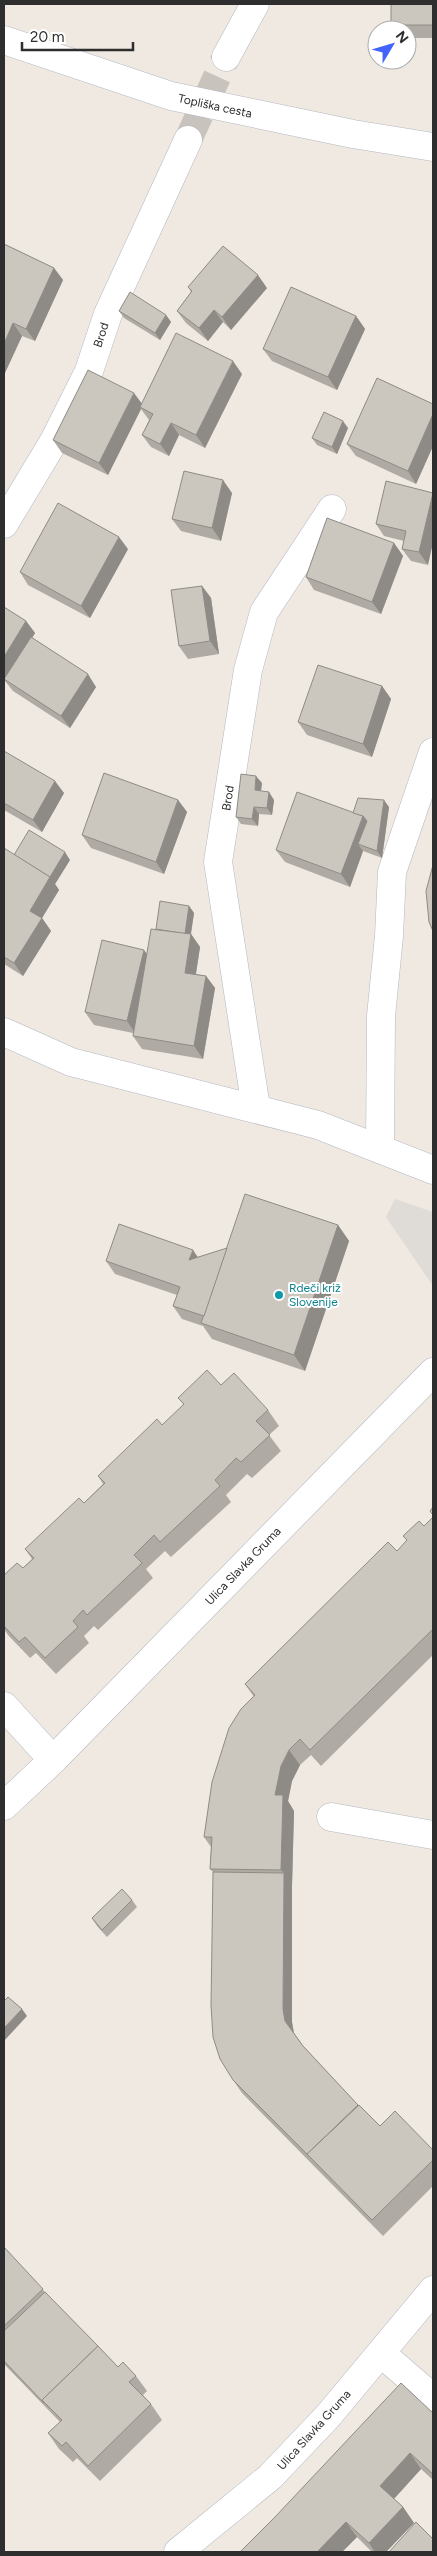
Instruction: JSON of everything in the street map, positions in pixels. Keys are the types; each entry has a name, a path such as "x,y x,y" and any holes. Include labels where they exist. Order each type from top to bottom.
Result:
{"street":[{"path":"226,57 256,4"},
{"name":"Topliška cesta","path":"4,40 171,96 353,134 433,146"},
{"name":"Brod","path":"4,524 54,440 89,371 108,314 188,140"},
{"name":"Brod","path":"256,1108 218,862 248,670 264,612 332,510"},
{"path":"380,1149 381,1016 389,936 392,872 433,752"},
{"path":"4,1032 71,1062 318,1125 433,1170"},
{"name":"Ulica Slavka Gruma","path":"4,1806 53,1760 433,1372"},
{"path":"4,1706 53,1760"},
{"path":"331,1817 433,1835"},
{"name":"Ulica Slavka Gruma","path":"178,2552 270,2477 382,2354 433,2290"},
{"path":"382,2354 433,2398"}],"shaded area":[{"path":"395,1199 433,1212 433,1286 386,1217"}],"building":[{"path":"391,4 433,4 433,25 417,25 417,20 391,20"},
{"path":"4,244 54,268 26,329 13,323 4,344"},
{"path":"223,246 258,275 222,317 214,310 199,328 177,311 192,291 188,287"},
{"path":"291,287 356,316 328,377 263,349"},
{"path":"130,292 166,315 155,333 119,311"},
{"path":"176,333 233,361 196,435 171,423 160,444 142,435 153,414 140,407"},
{"path":"88,370 134,393 99,463 53,440"},
{"path":"377,378 433,404 433,414 408,471 347,444"},
{"path":"324,412 343,421 332,447 312,438"},
{"path":"184,471 223,480 212,528 172,519"},
{"path":"386,481 433,493 419,552 402,549 406,531 376,524"},
{"path":"58,503 119,537 81,606 20,572"},
{"path":"327,518 394,543 372,602 306,577"},
{"path":"202,586 210,641 179,646 171,590"},
{"path":"4,607 26,621 4,657"},
{"path":"31,637 88,674 61,716 4,679"},
{"path":"318,665 382,686 363,744 298,722"},
{"path":"4,751 55,781 33,820 4,803"},
{"path":"104,773 178,800 156,862 82,835"},
{"path":"241,774 256,776 255,790 269,792 267,808 254,807 252,819 236,817"},
{"path":"297,792 363,816 341,874 276,850"},
{"path":"358,798 384,800 377,851 358,844 367,821 363,816 353,813"},
{"path":"29,830 65,852 50,877 14,855"},
{"path":"4,848 50,877 30,911 42,918 14,963 4,957"},
{"path":"433,865 433,931 429,922 426,891"},
{"path":"160,901 189,906 185,934 156,929"},
{"path":"151,929 191,934 185,973 206,976 194,1046 133,1036"},
{"path":"102,940 144,950 127,1021 85,1012"},
{"name":"Rdeči križ Slovenije","path":"245,1194 338,1225 294,1355 201,1323"},
{"path":"119,1224 193,1250 189,1260 227,1248 204,1316 173,1306 180,1287 106,1261"},
{"path":"207,1370 221,1385 234,1373 268,1410 256,1421 270,1435 241,1462 236,1458 215,1480 220,1486 160,1542 154,1535 134,1555 142,1563 87,1615 83,1610 73,1621 78,1627 45,1658 25,1637 19,1642 4,1626 4,1575 17,1563 23,1568 34,1558 25,1549 79,1498 84,1503 105,1483 98,1476 157,1419 162,1425 184,1404 178,1398"},
{"path":"433,1517 433,1629 310,1750 300,1739 289,1750 281,1766 275,1795 283,1795 281,1870 210,1869 212,1837 204,1837 212,1782 229,1728 241,1709 255,1695 245,1684 388,1542 397,1551 407,1540 403,1536 419,1521 424,1526"},
{"path":"213,1872 284,1873 283,2009 285,2021 303,2046 358,2105 307,2154 233,2080 220,2059 213,2037 211,2005"},
{"path":"122,1889 132,1900 102,1930 92,1918"},
{"path":"8,1997 22,2009 4,2028 4,2001"},
{"path":"359,2105 380,2126 395,2111 433,2150 433,2160 372,2220 307,2154"},
{"path":"4,2247 43,2289 4,2326"},
{"path":"45,2292 98,2346 42,2400 44,2403 4,2361 4,2331"},
{"path":"98,2346 118,2367 123,2362 136,2376 129,2382 151,2404 88,2466 66,2442 62,2446 48,2433 62,2420 42,2400"},
{"path":"401,2383 433,2413 433,2474 410,2453 380,2486 403,2507 369,2543 346,2522 317,2552 240,2552 275,2517"},
{"path":"416,2522 433,2539 433,2552 389,2552"}],"tunnel":[{"path":"188,140 226,57"}],"place":[{"name":"Rdeči križ Slovenije","path":"279,1295"}]}
